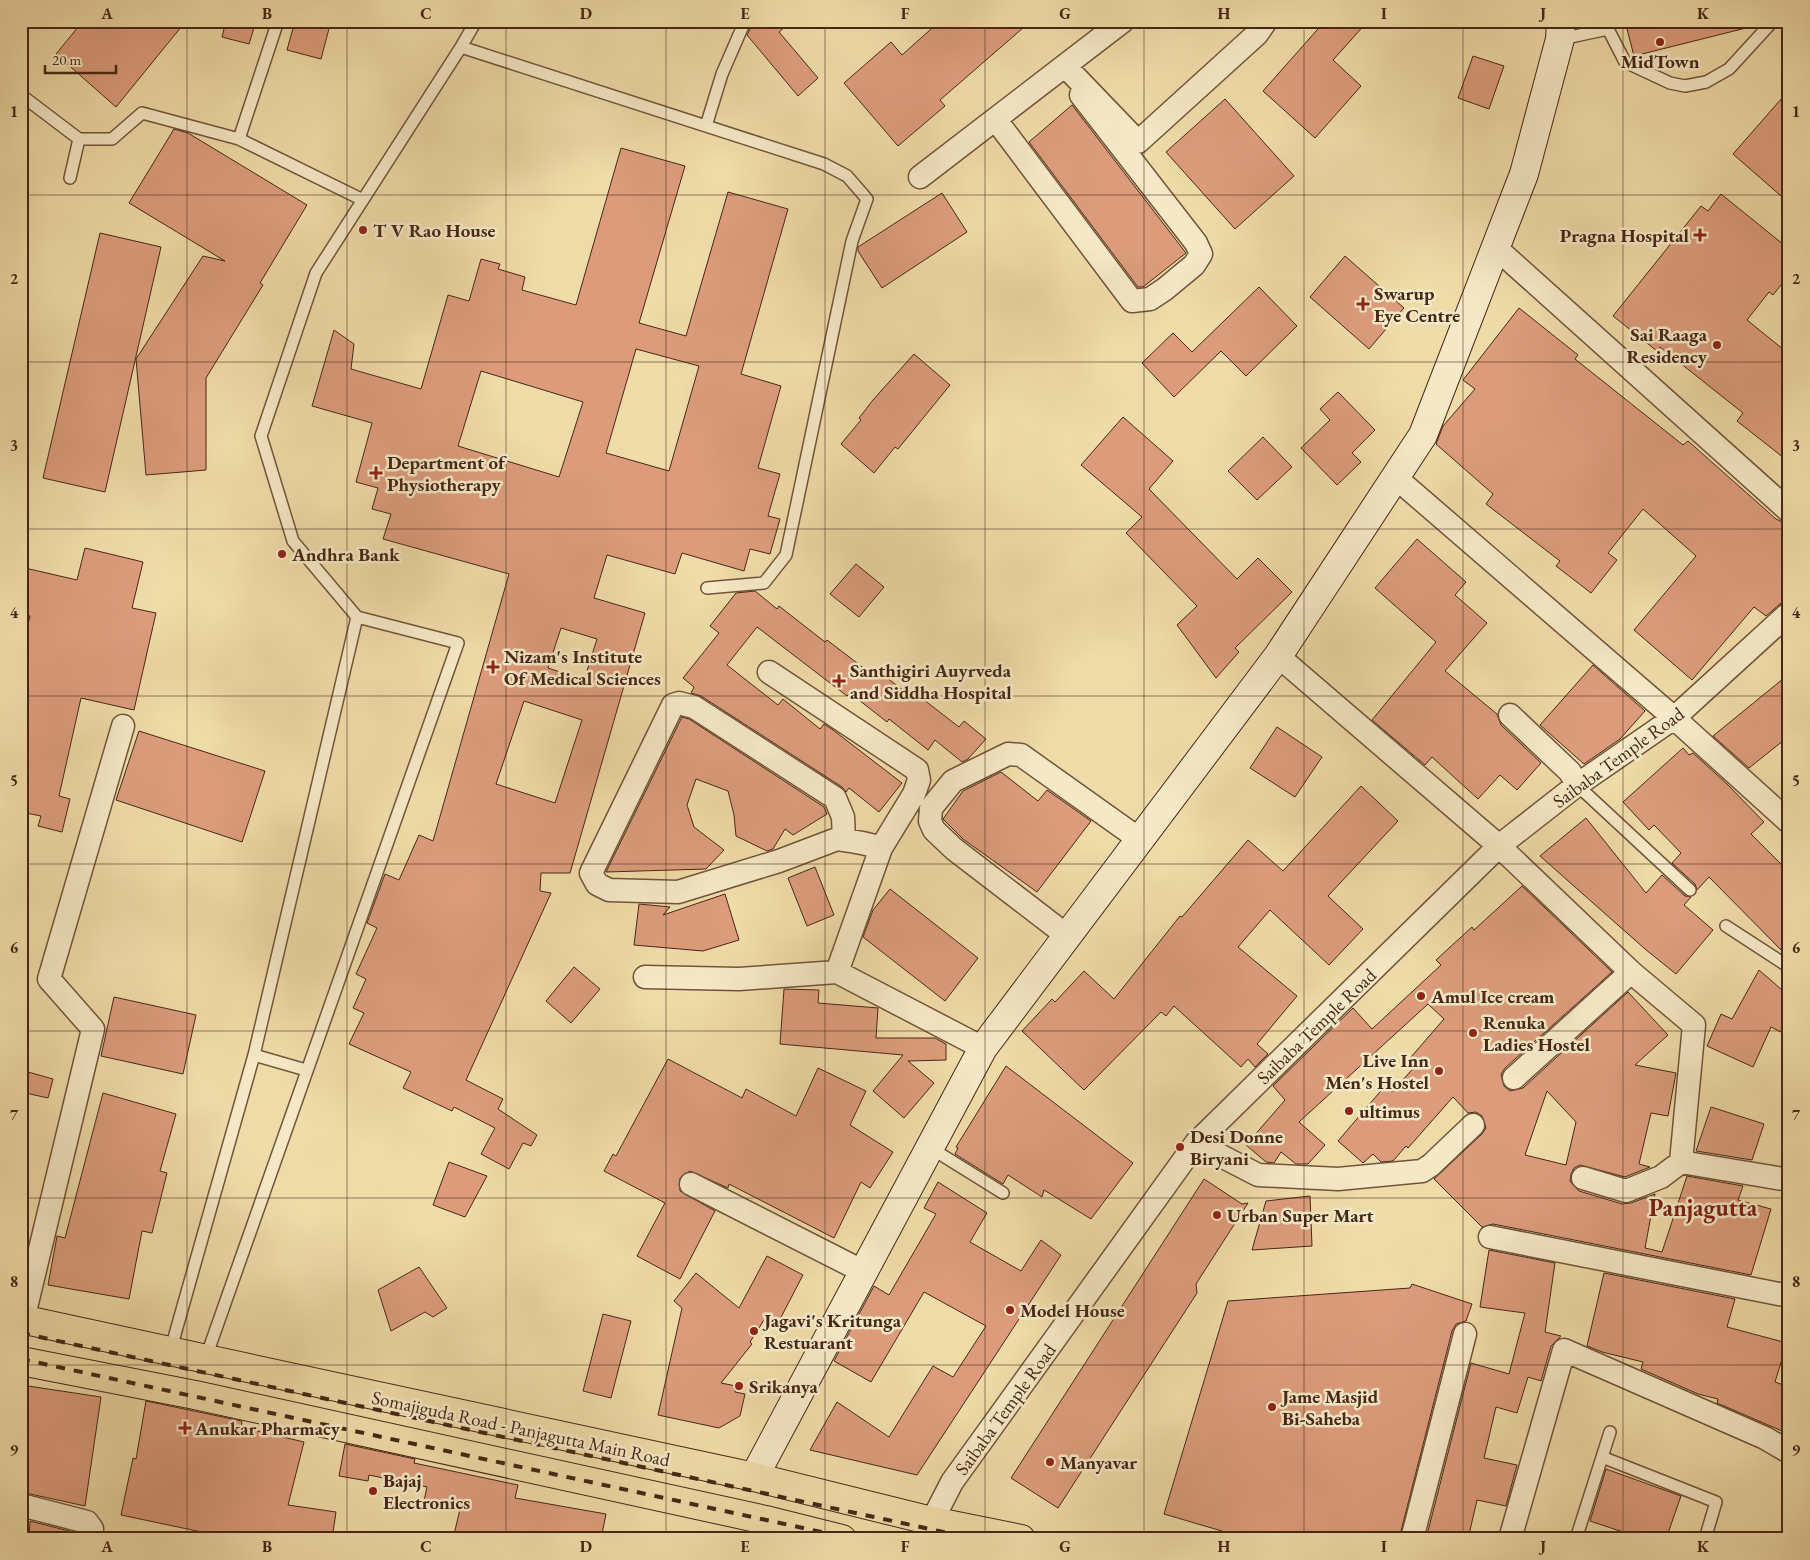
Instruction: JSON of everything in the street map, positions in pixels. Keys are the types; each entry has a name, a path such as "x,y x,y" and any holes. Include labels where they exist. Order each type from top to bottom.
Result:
{"highway":[{"name":"Somajiguda Road - Panjagutta Main Road","path":"22,1319 754,1477 932,1521 1021,1539"},
{"name":"Somajiguda Road - Panjagutta Main Road","path":"21,1361 195,1395 766,1530 842,1539"}],"street":[{"path":"920,177 1123,21"},
{"path":"1065,66 1138,142 1257,34 1266,21"},
{"path":"754,1477 983,1048 1066,934 1278,656 1423,435 1524,174 1560,30"},
{"path":"996,120 1132,301 1150,299 1194,265 1201,254 1196,243 1081,95"},
{"path":"1495,247 1789,511"},
{"path":"1395,477 1674,718 1789,822"},
{"name":"Saibaba Temple Road","path":"932,1521 952,1482 1196,1143 1499,846 1578,785 1674,718 1789,612"},
{"path":"1278,656 1499,846 1631,972 1694,1026 1681,1162"},
{"path":"769,672 917,770 919,780 914,794 881,848 837,972"},
{"path":"844,840 843,817 835,798 694,707 679,703 673,705 592,874 597,884 609,890 678,892 779,861 837,839 844,840 862,841 881,848"},
{"path":"1510,715 1570,772 1578,785"},
{"path":"22,1319 93,1029 49,979 123,726"},
{"path":"1066,934 954,849 934,830 930,821 931,808 954,781 1008,754 1021,755 1138,839"},
{"path":"645,977 738,978 837,972 983,1048"},
{"path":"1514,1078 1631,972"},
{"path":"1196,1143 1258,1175 1338,1179 1422,1171 1431,1166 1473,1125"},
{"path":"1583,1178 1626,1191 1661,1177 1681,1162 1789,1180"},
{"path":"691,1184 864,1272"},
{"path":"1490,1237 1789,1296"},
{"path":"1412,1539 1465,1334"},
{"path":"1510,1539 1564,1350 1765,1438 1789,1452"},
{"path":"21,1505 80,1518 87,1522 92,1529 90,1539"}],"lane":[{"path":"239,139 278,21"},
{"path":"205,1360 458,643 357,617 293,542 261,436 316,273 476,21"},
{"path":"706,126 722,74 745,21"},
{"path":"1560,30 1608,25 1625,62 1670,83 1686,86 1706,82 1729,69 1773,21"},
{"path":"461,47 824,164 847,176 867,199 852,241 786,555 764,583 706,588"},
{"path":"21,95 79,139 112,139 142,113 239,139 363,200"},
{"path":"70,178 79,139"},
{"path":"170,1352 254,1055 357,617"},
{"path":"1578,785 1690,890"},
{"path":"1726,926 1789,967"},
{"path":"254,1055 306,1070"},
{"path":"929,1147 1004,1193"},
{"path":"1576,1539 1610,1432"},
{"path":"1602,1457 1716,1502 1705,1539"}],"building":[{"path":"83,21 186,21 116,107 56,54"},
{"path":"226,21 256,21 249,44 222,37"},
{"path":"295,21 331,21 321,59 287,50"},
{"path":"758,21 792,21 779,32 818,78 798,96 747,35"},
{"path":"940,21 1031,21 940,100 945,106 898,146 844,83 891,42 902,55"},
{"path":"1325,21 1368,21 1333,60 1361,86 1315,138 1263,91"},
{"name":"MidTown","path":"1625,21 1745,21 1746,28 1634,56"},
{"path":"1473,56 1504,66 1489,109 1458,98"},
{"path":"1789,90 1789,203 1733,154"},
{"path":"1225,99 1294,176 1235,229 1166,152"},
{"path":"1072,105 1186,253 1143,287 1138,287 1029,142"},
{"path":"174,129 188,133 307,205 260,283 263,285 206,378 206,470 146,475 136,359 203,256 225,261 129,203"},
{"path":"621,148 685,166 639,323 686,336 728,192 788,209 741,374 781,386 758,468 780,474 768,516 780,519 770,554 750,549 744,571 682,553 675,574 607,555 594,598 645,613 570,873 541,873 540,891 551,893 466,1080 503,1099 498,1109 537,1135 531,1146 523,1143 509,1169 481,1154 495,1128 454,1107 452,1111 403,1088 411,1072 349,1044 364,1013 353,1008 366,979 356,974 377,928 367,923 385,874 399,880 419,835 433,841 509,574 383,539 391,514 372,509 378,488 356,482 372,423 312,406 334,330 354,344 351,369 421,389 448,295 469,301 481,259 500,264 498,269 525,277 522,290 576,305","holes":["636,349 699,366 669,471 606,453","481,371 583,402 559,477 458,446","561,628 597,639 584,680 548,668","524,701 582,720 555,803 496,784"]},
{"path":"942,193 967,232 882,288 858,251 858,247"},
{"path":"1721,194 1789,249 1789,275 1773,295 1769,292 1747,320 1789,354 1789,462 1737,421 1743,413 1660,347 1657,351 1613,316 1701,206 1708,211"},
{"path":"100,233 161,247 105,492 43,478"},
{"path":"1345,256 1404,308 1369,349 1310,297"},
{"path":"1259,287 1297,326 1246,376 1221,351 1174,397 1142,363 1173,333 1192,352"},
{"path":"1519,308 1578,355 1575,359 1683,445 1688,441 1776,519 1789,525 1789,600 1781,603 1766,616 1754,607 1692,680 1634,630 1696,556 1643,509 1608,553 1617,560 1591,593 1556,566 1560,561 1486,504 1493,494 1436,444 1443,426 1475,389 1463,380"},
{"path":"914,354 950,385 898,449 895,447 874,473 841,444 861,420 859,418 873,400"},
{"path":"1338,392 1375,430 1352,453 1361,462 1337,485 1301,448 1330,420 1320,409"},
{"path":"1123,417 1173,461 1149,489 1237,579 1258,558 1292,592 1235,648 1239,652 1216,678 1177,625 1197,606 1126,533 1142,517 1081,465"},
{"path":"1263,437 1292,467 1257,500 1228,471"},
{"path":"1417,539 1466,582 1455,595 1487,623 1445,671 1497,714 1501,725 1541,763 1517,790 1500,775 1478,799 1432,757 1425,765 1372,720 1436,642 1375,588"},
{"path":"85,548 143,562 132,608 156,613 134,710 81,698 59,796 70,799 62,832 38,826 41,816 21,812 21,652 30,616 21,614 21,582 25,568 77,580"},
{"path":"856,564 884,587 859,617 830,594"},
{"path":"755,591 777,609 779,606 825,642 827,640 874,676 878,671 912,697 915,693 959,727 964,721 986,739 968,759 962,762 935,740 928,750 889,719 887,722 850,693 847,696 757,627 727,665 778,705 783,699 820,729 824,724 833,730 902,783 879,812 849,788 846,792 842,787 701,696 691,693 694,687 683,678 719,633 710,626 736,593"},
{"path":"1593,665 1645,711 1620,739 1584,764 1540,725"},
{"path":"1789,674 1789,736 1749,768 1713,736"},
{"path":"682,717 689,719 824,807 827,814 793,835 785,829 773,849 767,851 736,836 734,815 728,791 696,779 687,805 694,827 724,850 706,869 606,872"},
{"path":"1277,727 1322,757 1295,797 1250,768"},
{"path":"139,731 265,771 242,842 116,800"},
{"path":"1683,748 1689,755 1693,753 1764,822 1751,834 1789,872 1789,958 1709,877 1697,890 1695,884 1672,863 1681,853 1654,825 1649,830 1623,802"},
{"path":"1001,772 1038,801 1047,790 1091,821 1037,892 963,839 943,819 963,791"},
{"path":"1361,786 1398,821 1328,896 1363,929 1329,965 1270,910 1238,947 1297,996 1257,1044 1268,1054 1255,1067 1248,1059 1241,1067 1174,1006 1166,1016 1161,1012 1084,1090 1022,1031 1052,999 1055,1002 1084,971 1114,999 1180,916 1182,917 1248,840 1283,871"},
{"path":"1586,818 1646,893 1662,875 1685,896 1691,897 1684,905 1713,930 1676,974 1540,856"},
{"path":"815,867 834,915 807,926 788,878"},
{"path":"1522,886 1612,972 1505,1068 1501,1074 1504,1086 1510,1091 1523,1088 1628,992 1668,1035 1635,1065 1676,1073 1668,1116 1651,1113 1639,1164 1650,1167 1625,1177 1580,1165 1574,1168 1570,1181 1579,1191 1622,1204 1631,1203 1655,1194 1645,1248 1662,1252 1687,1176 1743,1186 1738,1200 1771,1209 1751,1275 1493,1224 1482,1227 1434,1179 1486,1128 1482,1116 1476,1112 1468,1113 1453,1097 1408,1148 1406,1146 1393,1161 1381,1162 1373,1154 1363,1163 1338,1141 1385,1086 1392,1092 1418,1063 1411,1057 1444,1019 1428,1004 1299,1122 1325,1145 1308,1164 1296,1164 1281,1152 1274,1163 1266,1162 1246,1145 1285,1100 1273,1086 1353,1008 1372,1029 1441,965 1436,960 1472,927 1474,930","holes":["1547,1091 1576,1122 1566,1165 1525,1155"]},
{"path":"890,889 978,958 945,1001 863,937 873,910"},
{"path":"725,894 739,940 703,951 634,945 639,904 670,907 663,915"},
{"path":"574,967 600,989 571,1023 546,1001"},
{"path":"1759,970 1789,996 1789,1036 1771,1027 1753,1067 1707,1046 1721,1014 1732,1019"},
{"path":"784,989 819,990 818,1003 878,1008 876,1038 935,1038 946,1044 946,1060 908,1061 934,1083 904,1118 873,1091 903,1055 780,1044"},
{"path":"114,997 196,1015 183,1074 101,1056"},
{"path":"668,1059 742,1098 746,1089 796,1116 818,1068 866,1091 850,1125 893,1152 870,1188 861,1182 834,1238 729,1184 728,1188 690,1171 680,1178 680,1191 715,1211 680,1279 637,1256 665,1203 604,1171 613,1154 616,1156"},
{"path":"1006,1066 1133,1163 1091,1219 1044,1190 1042,1197 1008,1175 1003,1184 955,1154 958,1148 956,1147"},
{"path":"21,1070 53,1079 48,1098 21,1092"},
{"path":"103,1093 176,1114 160,1171 167,1173 152,1233 142,1231 129,1299 48,1285 57,1236 65,1238"},
{"path":"1711,1107 1764,1124 1752,1160 1696,1151"},
{"path":"449,1162 487,1176 465,1217 433,1205"},
{"path":"1204,1179 1242,1204 1248,1203 1196,1284 1197,1293 1058,1508 1011,1478"},
{"path":"938,1182 987,1213 970,1242 1021,1271 1041,1240 1061,1255 917,1475 810,1450 837,1402 889,1437 933,1366 953,1377 986,1326 924,1292 871,1382 834,1361 874,1286 889,1295 936,1214 924,1208"},
{"path":"1310,1196 1312,1246 1252,1250 1266,1201"},
{"path":"1489,1250 1555,1263 1545,1332 1561,1336 1551,1346 1541,1381 1528,1377 1517,1413 1496,1407 1484,1458 1517,1465 1506,1506 1477,1500 1468,1539 1426,1539 1471,1363 1509,1374 1525,1313 1480,1307"},
{"path":"767,1256 803,1275 779,1321 773,1318 769,1323 764,1320 750,1342 752,1344 721,1383 736,1386 735,1392 745,1394 740,1416 719,1428 658,1415 682,1308 674,1301 696,1273 739,1308"},
{"path":"419,1267 447,1308 433,1317 425,1312 391,1331 378,1290"},
{"path":"1604,1273 1735,1299 1727,1327 1787,1343 1775,1382 1789,1387 1789,1434 1717,1403 1718,1399 1698,1394 1641,1369 1643,1362 1602,1352 1587,1346"},
{"name":"Jame Masjid Bi-Saheba","path":"1412,1284 1472,1304 1466,1321 1456,1324 1452,1331 1399,1539 1249,1539 1164,1514 1228,1301 1410,1288"},
{"path":"603,1314 631,1321 611,1398 583,1391"},
{"path":"28,1386 101,1397 85,1506 21,1492 26,1451 21,1450 21,1436"},
{"path":"146,1401 242,1421 241,1427 304,1442 288,1505 336,1512 332,1539 235,1539 121,1515 133,1458 136,1459"},
{"path":"345,1444 415,1459 414,1463 518,1485 515,1498 606,1514 601,1539 453,1539 460,1509 424,1501 427,1487 369,1475 368,1481 339,1476"},
{"path":"1606,1469 1681,1496 1666,1539 1644,1539 1590,1521"},
{"path":"30,1521 73,1532 72,1539 29,1539"}],"railway":[{"path":"21,1333 976,1539"},
{"path":"21,1359 854,1539"}],"place":[{"name":"MidTown","path":"1660,42"},
{"name":"T V Rao House","path":"363,230"},
{"name":"Pragna Hospital","path":"1700,235"},
{"name":"Swarup Eye Centre","path":"1363,304"},
{"name":"Sai Raaga Residency","path":"1717,345"},
{"name":"Department of Physiotherapy","path":"376,473"},
{"name":"Andhra Bank","path":"282,554"},
{"name":"Nizam's Institute Of Medical Sciences","path":"493,667"},
{"name":"Santhigiri Auyrveda and Siddha Hospital","path":"839,681"},
{"name":"Amul Ice cream","path":"1421,996"},
{"name":"Renuka Ladies Hostel","path":"1473,1033"},
{"name":"Live Inn Men's Hostel","path":"1439,1071"},
{"name":"ultimus","path":"1349,1111"},
{"name":"Desi Donne Biryani","path":"1180,1147"},
{"name":"Urban Super Mart","path":"1217,1215"},
{"name":"Model House","path":"1010,1310"},
{"name":"Jagavi's Kritunga Restuarant","path":"754,1331"},
{"name":"Srikanya","path":"739,1386"},
{"name":"Jame Masjid Bi-Saheba","path":"1272,1407"},
{"name":"Anukar Pharmacy","path":"185,1428"},
{"name":"Manyavar","path":"1050,1462"},
{"name":"Bajaj Electronics","path":"373,1491"}],"district":[{"name":"Panjagutta","path":"1703,1208"}]}
